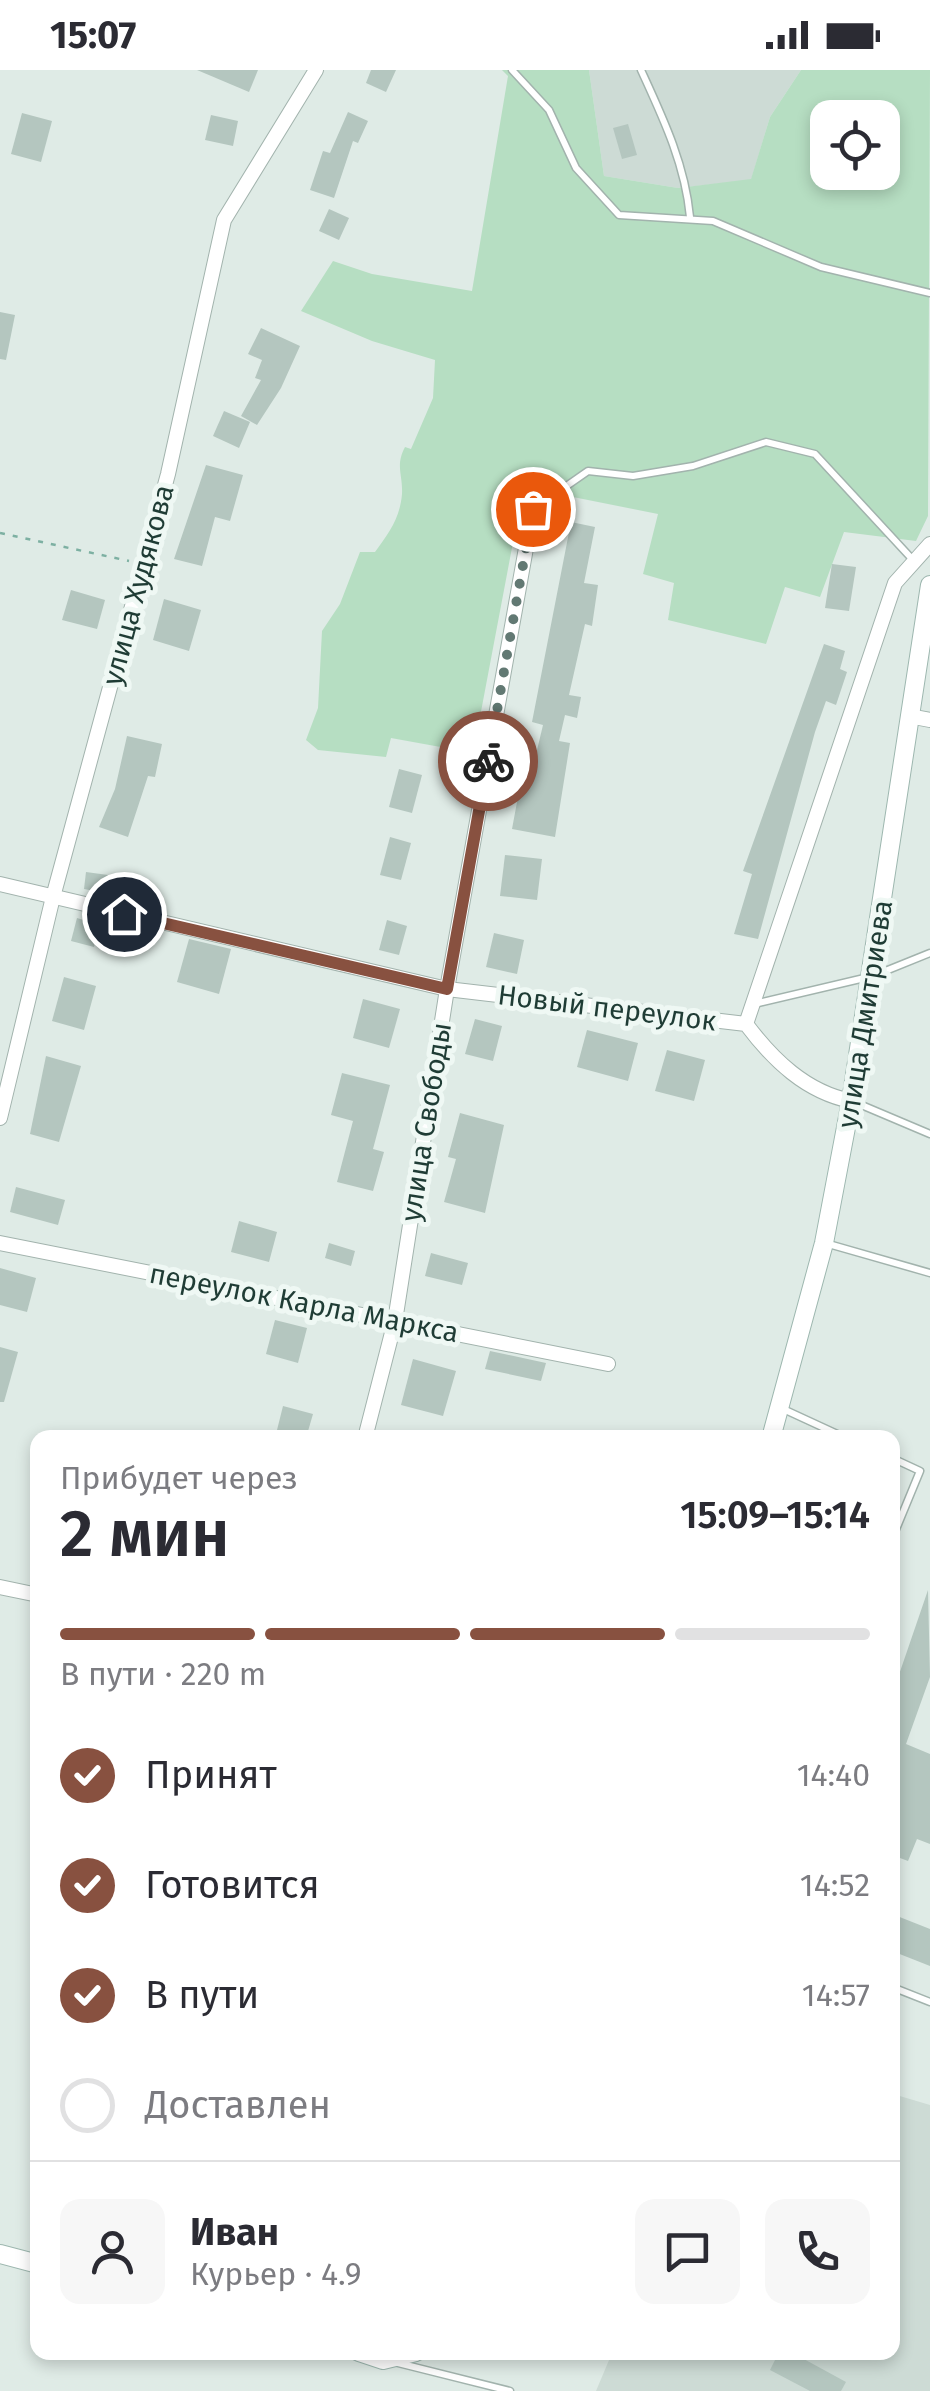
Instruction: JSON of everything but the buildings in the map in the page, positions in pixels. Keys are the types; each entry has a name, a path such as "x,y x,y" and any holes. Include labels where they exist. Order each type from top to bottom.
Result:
{"street":[{"name":"улица Худякова","path":"0,1118 52,897 145,564 224,220 316,70"},
{"name":"улица Свободы","path":"367,1430 394,1321 447,989 533,509"},
{"name":"Новый переулок","path":"746,1024 894,582 930,544"},
{"name":"улица Дмитриева","path":"774,1430 824,1243 851,1101 874,976 930,584"},
{"path":"909,716 930,720"},
{"name":"Новый переулок","path":"0,884 447,989 746,1024 764,1048 820,1094 851,1101"},
{"name":"переулок Карла Маркса","path":"0,1243 608,1364"},
{"path":"0,1587 30,1593"},
{"path":"0,2254 30,2262"}],"lane":[{"path":"512,70 549,110 576,168 618,216 714,220 822,267 930,292"},
{"path":"642,70 668,128 687,187 690,216"},
{"path":"533,509 588,471 633,476 693,466 766,442 815,454 914,561"},
{"path":"752,1004 874,976 930,953"},
{"path":"851,1101 930,1134"},
{"path":"824,1243 930,1273"},
{"path":"780,1408 828,1430"},
{"path":"900,1462 920,1471 900,1520"},
{"path":"900,1990 930,2002"},
{"path":"383,2360 510,2391"}],"path":[{"path":"0,533 145,564"}],"shaded area":[{"path":"589,70 801,70 770,117 751,180 678,188 604,176"},
{"path":"900,2096 930,2105 930,2391 596,2391 609,2360 900,2360"}],"green space":[{"path":"502,70 589,70 604,176 678,188 751,179 770,117 801,70 930,70 928,516 916,541 844,532 820,597 785,587 766,644 668,620 674,583 643,574 658,514 568,496 521,500 476,738 446,748 391,738 386,757 318,750 306,740 318,708 322,631 340,604 360,552 375,552 396,518 402,494 400,460 405,447 411,449 433,398 435,360 372,341 301,311 333,261 372,274 472,291 508,76"}],"way so far":[{"path":"488,761 533,509"}],"route":[{"path":"124,914 447,989 488,761"}]}
